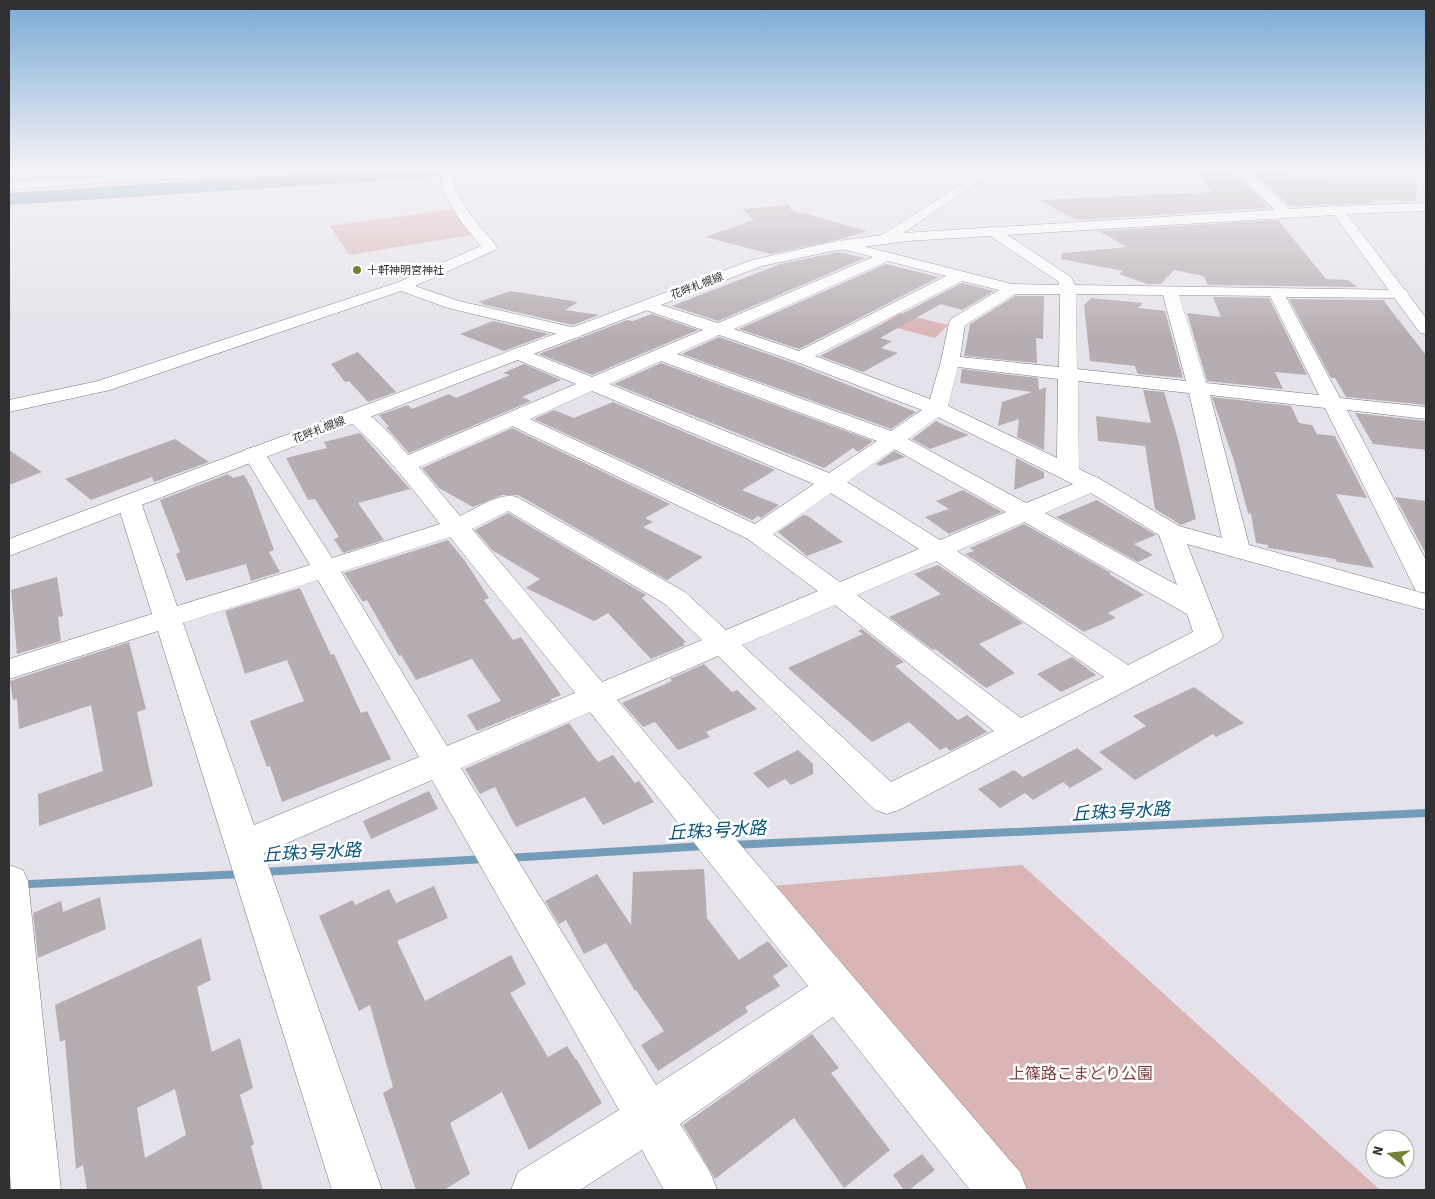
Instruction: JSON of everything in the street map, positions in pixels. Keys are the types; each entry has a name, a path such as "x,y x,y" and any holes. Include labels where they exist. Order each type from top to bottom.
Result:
{"street":[{"path":"9,406 103,386 401,286 490,247 474,226"},
{"path":"405,466 717,329 886,248 916,226"},
{"name":"花畔札幌線","path":"9,548 757,263 839,244 886,248 992,231 1074,226"},
{"path":"1349,226 1426,329"},
{"path":"992,231 1066,280 1068,290 1067,374 1080,478"},
{"path":"886,248 959,276 1012,289 1400,293"},
{"path":"800,357 959,276"},
{"path":"401,286 454,304 574,332"},
{"path":"757,534 936,409 950,361 957,323 1012,289"},
{"path":"1169,290 1198,388 1238,550"},
{"path":"1276,292 1426,585"},
{"path":"646,305 800,357 936,409 1080,478 1170,532 1426,602"},
{"path":"519,354 830,482 938,550 1127,678"},
{"path":"660,354 893,439 1199,609"},
{"path":"950,361 1426,413"},
{"path":"356,415 368,424 456,527 1002,1190"},
{"path":"512,418 757,534 837,593 1018,733"},
{"path":"254,454 325,568 692,1190"},
{"path":"247,863 440,763 1026,512 1080,478"},
{"path":"128,502 357,1190"},
{"path":"9,670 456,527 509,502 675,598 887,800 1208,636 1170,532"},
{"path":"9,888 36,1190"},
{"path":"536,1190 649,1118 837,990"}],"green space":[{"path":"330,226 465,226 471,235 349,255"},
{"path":"899,313 948,325 935,338 882,324"},
{"name":"上篠路こまどり公園","path":"1022,865 1365,1176 1365,1179 1368,1179 1380,1190 1028,1190 772,886"}],"building":[{"path":"737,226 849,226 867,231 841,239 771,254 705,237"},
{"path":"1181,226 1283,226 1326,279 1348,280 1357,287 1208,285 1204,276 1174,270 1161,284 1147,284 1119,274 1123,271 1061,259 1062,253 1128,247 1098,231"},
{"path":"839,252 865,258 718,321 672,306 780,264"},
{"path":"886,264 939,277 799,349 739,329"},
{"path":"962,283 994,291 962,310 941,304 880,338 892,341 881,348 898,353 863,372 820,356"},
{"path":"511,291 578,302 565,310 599,315 573,325 478,302"},
{"path":"1015,296 1044,296 1043,339 1036,338 1037,363 964,356 970,324"},
{"path":"1213,297 1269,298 1307,375 1275,372 1283,389 1207,381 1187,313 1221,317"},
{"path":"1091,298 1143,303 1138,308 1165,311 1183,378 1139,374 1135,366 1090,361 1084,305"},
{"path":"1289,299 1383,300 1426,355 1426,405 1346,397 1335,378 1331,378"},
{"path":"652,314 698,330 592,375 539,354 627,320 633,321"},
{"path":"493,321 549,334 504,351 460,334"},
{"path":"719,337 793,363 916,412 891,429 682,354"},
{"path":"358,352 396,392 368,402 349,381 345,382 331,364"},
{"path":"661,363 873,441 858,452 853,448 824,468 614,384"},
{"path":"524,364 561,380 522,397 531,401 409,453 386,427 389,427 379,415 408,405 412,409 449,394 456,398 510,375 503,373"},
{"path":"962,369 1038,378 1039,390 1046,387 1044,450 1017,437 1019,419 998,426 1002,402 1032,392 960,383"},
{"path":"1143,390 1164,392 1178,439 1196,519 1181,525 1155,509 1145,446 1098,441 1096,416 1151,423"},
{"path":"1212,397 1291,406 1299,423 1312,425 1317,434 1335,436 1367,498 1336,494 1374,568 1337,562 1335,559 1268,548 1268,545 1256,543 1251,514 1248,513 1234,461"},
{"path":"613,402 775,470 742,490 779,505 761,518 758,516 752,520 534,419 554,410 574,418"},
{"path":"1355,413 1426,421 1426,450 1373,444"},
{"path":"936,421 969,435 930,449 912,439"},
{"path":"512,428 670,504 645,518 653,522 643,527 703,557 667,580 518,495 502,495 473,507 439,488 422,468"},
{"path":"360,433 410,489 358,503 384,540 343,553 334,539 339,537 315,499 308,500 286,458 327,448 324,442"},
{"path":"175,439 209,462 154,482 152,477 91,500 65,479"},
{"path":"9,450 42,472 9,485"},
{"path":"894,451 905,457 880,466 876,464"},
{"path":"1016,458 1044,472 1044,478 1014,490"},
{"path":"228,474 233,478 244,475 252,489 274,550 269,552 280,572 251,581 246,564 186,581 176,554 180,552 160,500"},
{"path":"963,490 1002,512 949,534 925,517 949,509 936,501"},
{"path":"1395,497 1426,501 1426,554"},
{"path":"1097,500 1156,535 1134,544 1153,555 1138,562 1056,517"},
{"path":"508,513 646,595 642,598 686,642 683,643 685,645 651,659 608,613 594,621 526,588 540,579 492,550 475,530"},
{"path":"803,515 808,516 843,542 807,556 778,532"},
{"path":"1024,524 1111,573 1109,574 1144,595 1108,613 1116,618 1084,632 965,554 974,551 970,548"},
{"path":"448,540 465,561 489,598 484,600 513,640 521,637 561,695 551,699 552,701 477,731 467,715 501,701 472,659 416,680 401,655 399,656 367,600 363,602 344,573"},
{"path":"938,565 1023,623 979,644 1015,673 986,688 889,617 941,594 914,574"},
{"path":"57,577 63,616 58,617 61,641 17,654 11,590"},
{"path":"300,588 331,655 334,654 361,713 367,711 391,759 282,802 270,766 267,767 250,721 304,701 287,660 245,674 225,611"},
{"path":"862,629 904,662 895,666 958,720 967,715 987,732 950,751 946,747 940,750 909,722 872,742 788,668 863,634 858,631"},
{"path":"129,642 146,709 137,712 153,786 39,826 38,794 103,771 91,705 19,729 17,699 13,700 10,681"},
{"path":"1072,657 1096,675 1061,692 1037,674"},
{"path":"704,664 732,692 737,690 757,709 706,732 710,737 678,750 655,722 643,727 622,703 672,681 670,679"},
{"path":"1194,687 1244,723 1216,737 1213,734 1135,780 1099,752 1146,726 1133,716"},
{"path":"569,723 598,762 613,755 635,783 639,781 654,802 603,825 585,797 516,827 495,787 480,794 465,769"},
{"path":"1077,748 1103,769 1070,788 1063,782 1033,800 1025,793 1000,808 978,789 1014,770 1023,777"},
{"path":"798,750 813,764 813,774 791,785 785,779 768,788 753,773"},
{"path":"429,791 438,809 371,839 363,821"},
{"path":"704,869 707,918 739,960 768,941 788,966 773,976 780,986 745,1007 748,1012 658,1071 641,1045 664,1031 635,991 606,943 584,954 566,920 559,924 545,901 597,874 631,925 633,872"},
{"path":"434,886 448,918 397,941 425,1001 511,955 526,984 510,993 548,1057 567,1046 602,1103 529,1150 502,1092 450,1123 470,1174 444,1190 416,1190 383,1093 393,1087 370,1005 359,1011 319,916 353,900 355,905 389,889 396,903"},
{"path":"100,897 106,929 38,958 33,913 61,901 63,912"},
{"path":"201,938 211,980 197,987 212,1052 240,1038 253,1088 240,1095 254,1144 251,1146 263,1190 87,1190 83,1165 76,1169 65,1040 60,1042 55,1005","holes":["175,1089 186,1135 145,1158 137,1108"]},
{"path":"812,1034 839,1068 831,1073 890,1150 844,1188 794,1118 715,1179 683,1125"},
{"path":"922,1154 935,1170 909,1190 904,1190 893,1175"}],"waterway":[{"name":"丘珠3号水路","path":"732,845 1426,813"},
{"name":"丘珠3号水路","path":"507,858 705,846"},
{"name":"丘珠3号水路","path":"262,872 485,859"},
{"name":"丘珠3号水路","path":"9,885 243,874"}],"place":[{"name":"十軒神明宮神社","path":"357,270"}]}
